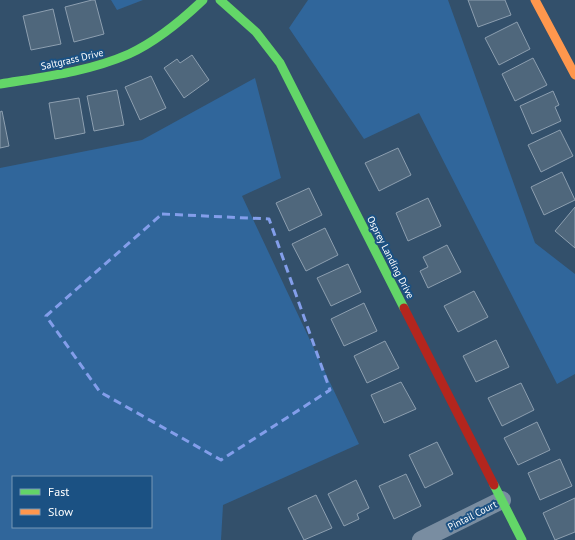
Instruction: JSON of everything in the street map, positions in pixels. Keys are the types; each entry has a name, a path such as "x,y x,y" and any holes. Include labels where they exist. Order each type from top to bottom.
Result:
{"street":[{"name":"Saltgrass Drive","path":"0,84 85,69 118,59 152,42 184,19 203,0"},
{"name":"Osprey Landing Drive","path":"220,0 246,21 268,46 282,69 316,132 522,540"},
{"path":"535,0 575,75"},
{"name":"Pintail Court","path":"421,540 502,500"}],"highlighted area":[{"path":"162,214 269,219 330,390 221,460 100,392 46,316"}],"shaded area":[{"path":"111,0 143,0 117,10"},
{"path":"308,0 448,0 535,243 575,274 575,374 557,384 419,113 364,139 289,28"},
{"path":"255,78 281,178 242,196 359,444 223,505 221,540 0,540 0,168 142,140"}],"building":[{"path":"95,0 104,34 74,42 65,7"},
{"path":"468,0 505,0 511,15 478,27"},
{"path":"53,9 61,44 31,50 23,16"},
{"path":"517,22 530,49 499,65 485,38"},
{"path":"192,55 209,80 184,98 164,68 177,59 180,63"},
{"path":"533,58 547,85 515,101 502,74"},
{"path":"151,76 166,108 140,120 125,87"},
{"path":"117,90 124,125 94,131 87,96"},
{"path":"553,91 559,105 555,107 561,121 532,134 520,106"},
{"path":"79,98 85,133 55,139 49,103"},
{"path":"2,111 9,146 0,148 0,112"},
{"path":"560,130 573,156 541,172 528,145"},
{"path":"398,148 411,175 379,191 365,163"},
{"path":"562,172 575,200 544,215 531,187"},
{"path":"309,188 322,215 289,231 276,203"},
{"path":"428,198 441,226 408,241 396,213"},
{"path":"575,207 575,248 555,231"},
{"path":"325,228 338,255 306,271 292,244"},
{"path":"447,245 461,272 428,288 420,271 428,267 423,257"},
{"path":"348,264 361,292 331,306 317,278"},
{"path":"474,291 488,317 458,332 444,306"},
{"path":"364,303 377,331 344,346 331,319"},
{"path":"496,340 509,367 476,382 463,356"},
{"path":"385,341 399,368 367,383 354,356"},
{"path":"401,382 416,409 384,423 371,395"},
{"path":"521,383 534,410 502,426 488,398"},
{"path":"537,422 550,450 518,465 504,438"},
{"path":"437,442 453,474 425,488 409,455"},
{"path":"560,459 572,486 540,500 528,473"},
{"path":"406,474 421,506 394,519 379,486"},
{"path":"356,480 369,508 357,514 359,519 344,526 328,494"},
{"path":"316,495 332,528 304,540 288,508"},
{"path":"575,498 575,532 555,540 543,513"}],"traffic: fast":[{"path":"0,84 82,70 129,54 168,30 203,0"},
{"path":"220,0 256,32 280,63 404,308"},
{"path":"494,485 522,540"}],"traffic: slow":[{"path":"535,0 575,75"}],"traffic: jam":[{"path":"404,308 494,485"}]}
